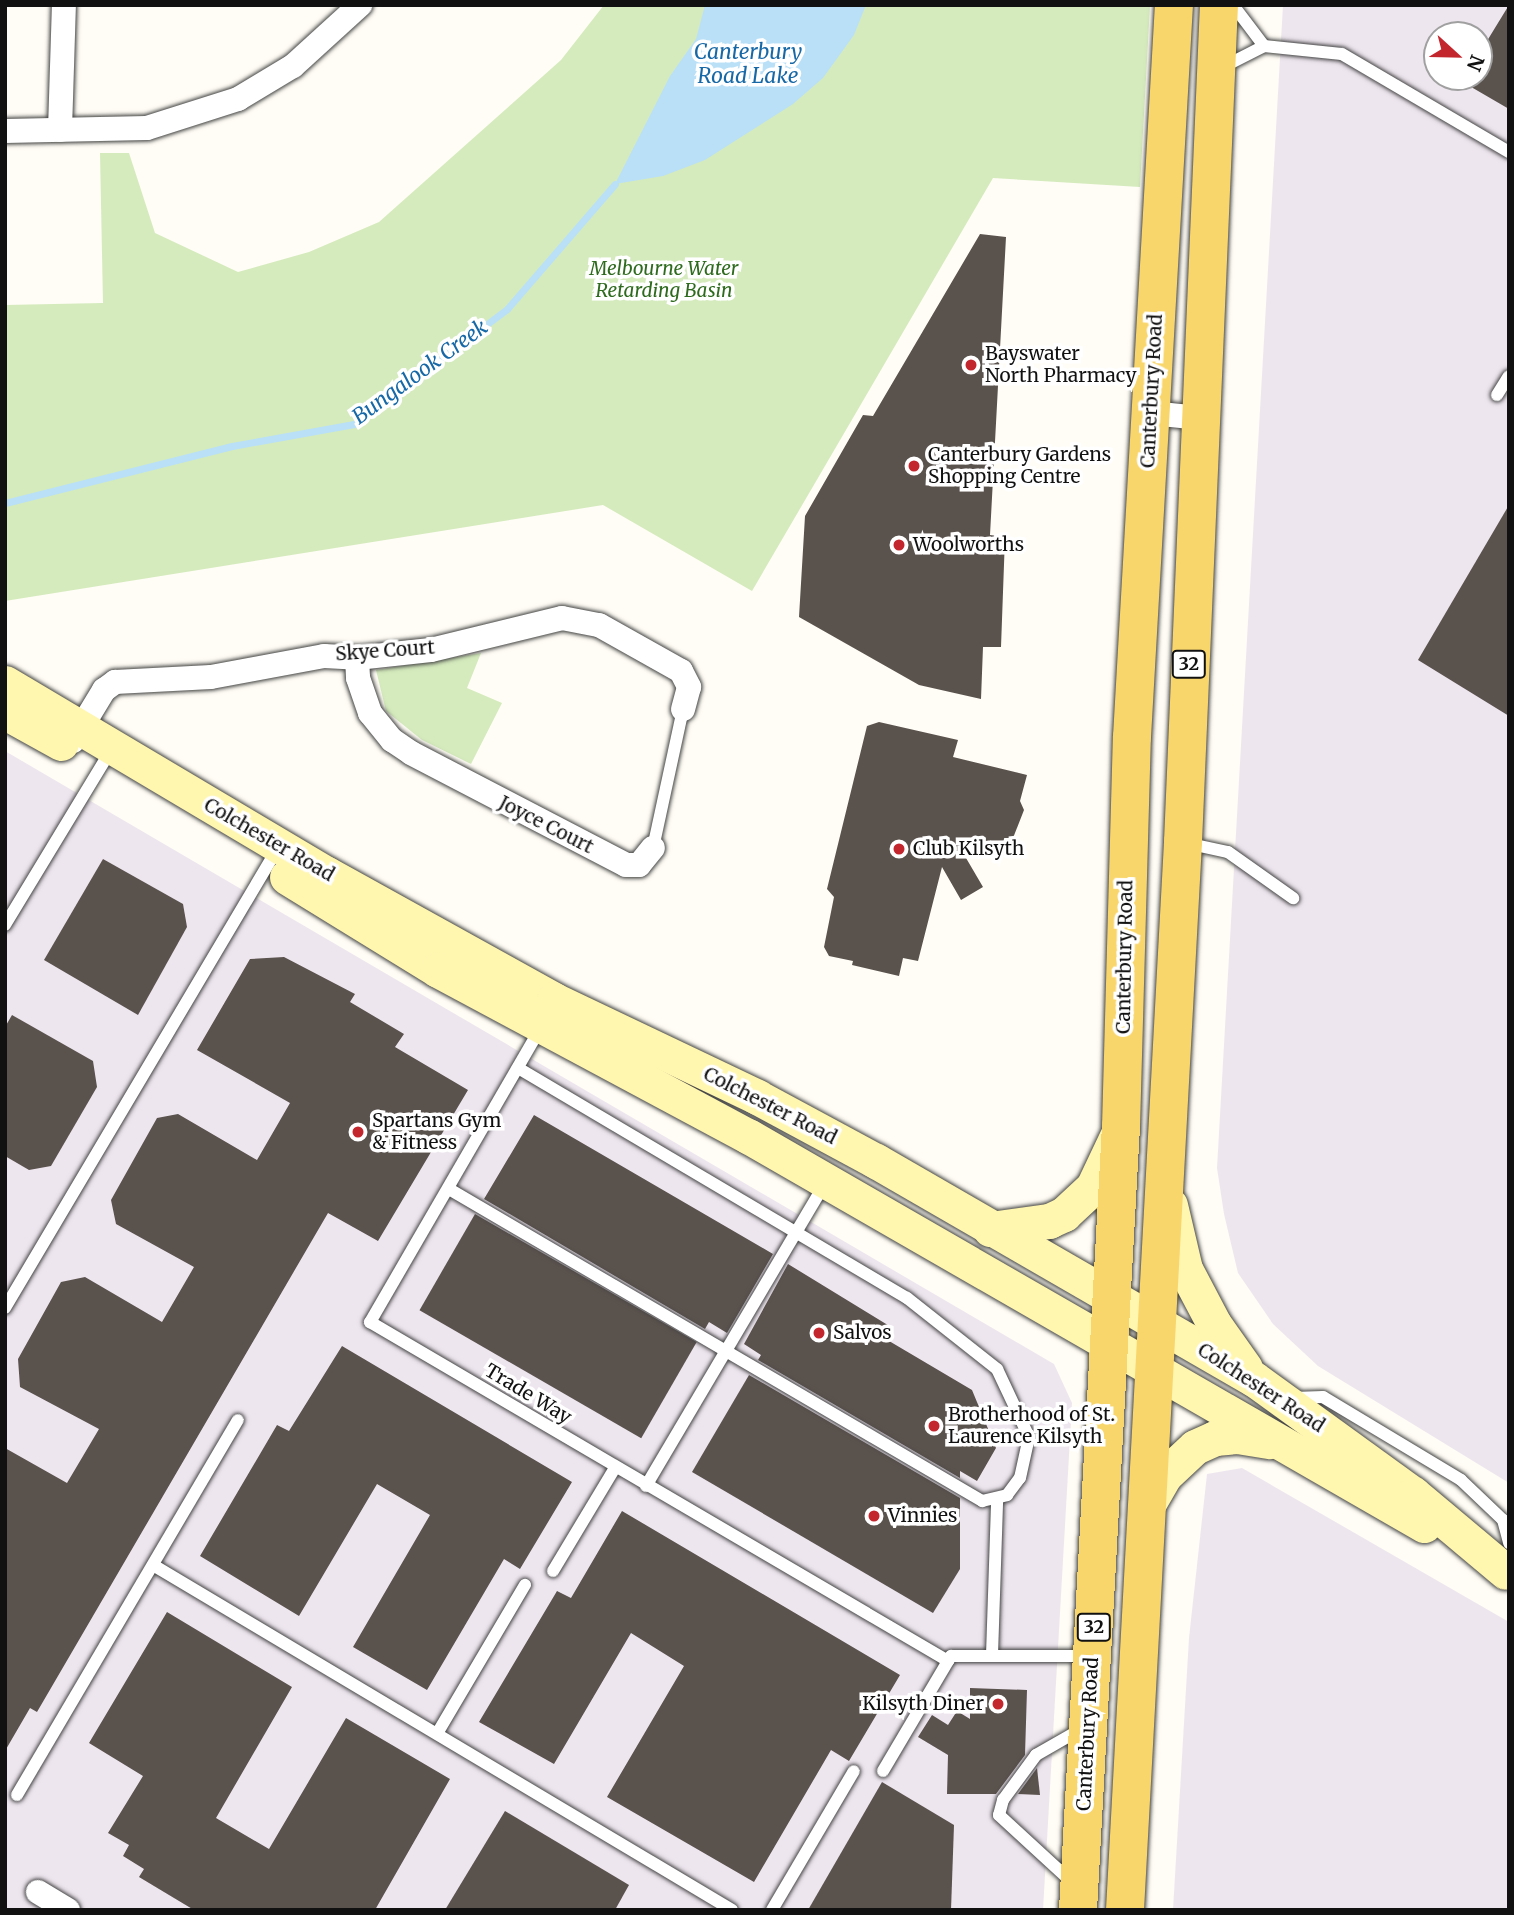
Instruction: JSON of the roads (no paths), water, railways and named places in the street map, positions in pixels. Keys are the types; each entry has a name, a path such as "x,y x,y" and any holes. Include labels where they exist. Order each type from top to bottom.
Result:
{"main road":[{"name":"Canterbury Road","path":"1078,1899 1121,1127 1129,801 1174,5"},
{"name":"32","path":"1125,1910 1183,842 1199,418 1219,5"},
{"name":"Colchester Road","path":"5,683 75,738 274,856 438,970 757,1097 1112,1296 1254,1379 1413,1494 1508,1554"},
{"name":"Colchester Road","path":"5,712 75,738"},
{"path":"1129,801 1184,804"},
{"path":"1128,841 1183,842"},
{"name":"Colchester Road","path":"548,1013 827,1181 1277,1442 1508,1554"},
{"path":"989,1229 1049,1221 1064,1214 1093,1187 1121,1127"},
{"path":"1166,1175 1174,1232 1185,1269 1214,1324 1254,1379"},
{"path":"1147,1506 1164,1476 1195,1447 1215,1438 1237,1436 1277,1442"}],"street":[{"path":"60,130 64,5"},
{"path":"5,131 147,128 239,99 293,66 360,5"},
{"path":"1151,414 1199,418"},
{"name":"Skye Court","path":"75,738 104,690 115,682 211,677 324,656 357,657 431,650 524,624 580,620 620,635 681,671 689,687 683,709"},
{"name":"Joyce Court","path":"357,657 370,713 391,740 430,765 643,856"},
{"path":"38,1892 68,1910"}],"lane":[{"path":"1233,5 1264,46"},
{"path":"1215,76 1232,60 1264,46 1342,54 1509,152"},
{"path":"1497,396 1509,376"},
{"name":"Joyce Court","path":"643,856 683,709"},
{"path":"5,925 107,757"},
{"path":"1183,842 1228,852 1293,898"},
{"path":"5,1308 274,856"},
{"name":"Trade Way","path":"548,1013 370,1322 948,1661"},
{"path":"449,1189 982,1502 997,1501 1020,1478 1029,1437 997,1369 907,1298 518,1068"},
{"path":"646,1486 827,1181"},
{"path":"17,1795 237,1420"},
{"path":"553,1571 615,1468"},
{"path":"992,1656 997,1501"},
{"path":"153,1564 732,1910"},
{"path":"438,1732 525,1585"},
{"path":"883,1772 951,1656 1092,1656"},
{"path":"1078,1899 999,1815 1003,1800 1037,1755 1088,1725"},
{"path":"772,1910 854,1771"}],"water":[{"name":"Canterbury Road Lake","path":"705,5 866,5 854,35 823,78 793,104 705,160 663,176 615,184 670,76 696,39"}],"waterway":[{"name":"Bungalook Creek","path":"5,503 232,446 354,424 507,309 615,184"}],"place":[{"name":"Bayswater North Pharmacy","path":"971,365"},
{"name":"Canterbury Gardens Shopping Centre","path":"914,466"},
{"name":"Woolworths","path":"899,545"},
{"name":"Club Kilsyth","path":"899,849"},
{"name":"Spartans Gym & Fitness","path":"358,1132"},
{"name":"Salvos","path":"819,1333"},
{"name":"Brotherhood of St. Laurence Kilsyth","path":"934,1426"},
{"name":"Vinnies","path":"874,1516"},
{"name":"Kilsyth Diner","path":"998,1704"}],"park label":[{"name":"Melbourne Water Retarding Basin","path":"664,280"}]}
